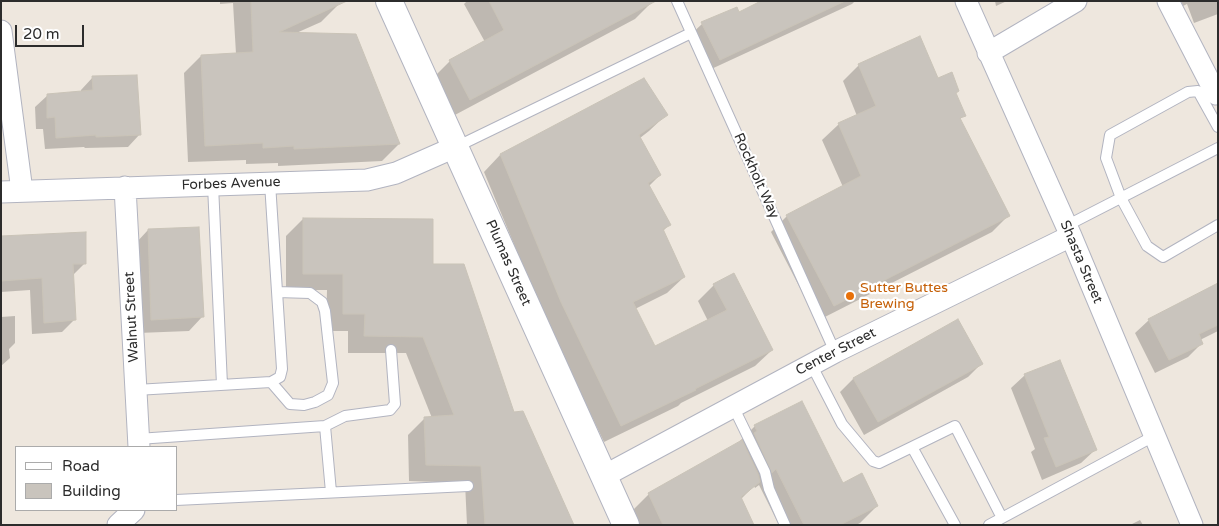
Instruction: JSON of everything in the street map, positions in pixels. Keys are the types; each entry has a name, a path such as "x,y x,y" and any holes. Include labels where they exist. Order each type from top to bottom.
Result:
{"street":[{"name":"Plumas Street","path":"389,1 626,525"},
{"name":"Shasta Street","path":"966,1 1069,231 1192,525"},
{"path":"988,53 1076,1"},
{"path":"1168,1 1216,94 1218,93"},
{"path":"1,31 12,191"},
{"name":"Forbes Avenue","path":"12,191 367,180 396,173 455,147"},
{"name":"Walnut Street","path":"125,188 139,443"},
{"name":"Center Street","path":"604,476 810,364 1069,231"},
{"path":"118,525 133,511"}],"lane":[{"name":"Rockholt Way","path":"677,1 835,352"},
{"path":"455,147 691,33"},
{"path":"1218,128 1198,91 1188,92 1110,135 1106,158 1121,198 1147,246 1163,257 1218,225"},
{"path":"1069,231 1121,198 1218,148"},
{"path":"136,390 271,382 280,377 282,369 270,183"},
{"path":"213,185 222,385"},
{"path":"271,382 290,404 304,405 328,395 333,383 325,310 322,302 310,293 277,292"},
{"path":"139,443 325,426 345,416 390,410 395,404 390,350"},
{"path":"810,364 842,424 873,461 879,463 955,426 1002,518"},
{"path":"733,406 765,472 769,489 785,525"},
{"path":"325,426 331,492"},
{"path":"989,525 1154,436"},
{"path":"912,447 955,525"},
{"path":"178,500 468,486"}],"building":[{"path":"251,1 347,1 279,32 356,34 400,144 294,149 294,146 263,148 263,143 205,146 201,55 253,52"},
{"path":"489,1 656,1 470,100 449,60 504,30"},
{"path":"761,1 845,1 720,60 701,22 737,7 739,12"},
{"path":"920,36 938,78 952,72 959,91 956,93 966,116 960,118 1010,216 834,306 786,215 861,176 838,123 876,106 858,64"},
{"path":"137,75 141,135 96,137 96,135 56,138 55,117 47,118 47,94 93,90 92,76"},
{"path":"644,78 668,115 639,135 661,175 648,183 671,225 663,229 685,277 633,302 655,346 727,310 713,284 734,273 773,350 621,426 561,302 500,154"},
{"path":"303,218 433,219 433,264 464,264 514,412 523,411 574,525 485,525 481,466 426,465 424,417 454,415 423,337 364,336 365,314 343,314 343,274 303,274"},
{"path":"199,227 204,317 151,320 148,229"},
{"path":"86,232 86,264 73,264 76,320 44,323 42,278 1,281 1,236"},
{"path":"1218,283 1218,325 1199,334 1203,344 1169,360 1148,319"},
{"path":"958,319 983,364 878,422 853,378"},
{"path":"1060,360 1097,450 1056,467 1044,438 1049,437 1024,374"},
{"path":"802,401 843,483 862,473 878,506 840,525 804,525 776,469 772,473 754,433 757,431 754,425"},
{"path":"742,440 760,482 741,497 754,525 663,525 648,493"}],"place":[{"name":"Sutter Buttes Brewing","path":"850,296"}]}
